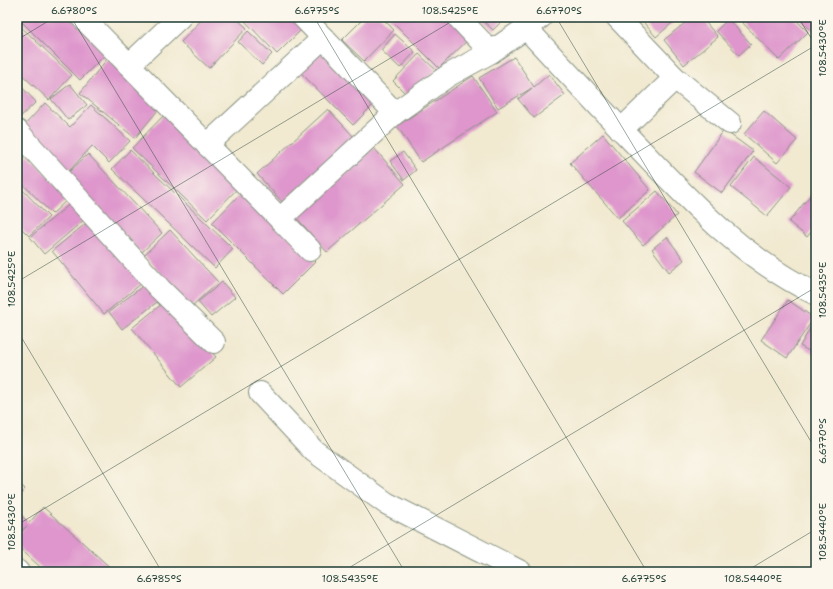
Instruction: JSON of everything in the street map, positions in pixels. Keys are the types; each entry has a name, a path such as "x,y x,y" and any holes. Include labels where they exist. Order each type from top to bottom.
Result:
{"street":[{"path":"82,17 310,250"},
{"path":"129,65 180,17"},
{"path":"303,17 395,113"},
{"path":"458,17 491,52"},
{"path":"617,17 675,78 730,123"},
{"path":"280,219 395,113 449,75 491,52 534,22 621,130 664,175 728,237 794,283 816,294"},
{"path":"207,145 323,38"},
{"path":"621,130 675,78"},
{"path":"17,131 160,289 214,342"},
{"path":"260,393 314,451 386,503 521,572"}],"building":[{"path":"20,17 70,17 107,53 80,80 19,19"},
{"path":"204,17 235,17 247,28 209,68 181,42"},
{"path":"241,17 296,17 305,26 277,54"},
{"path":"365,17 381,17 394,30 364,61 342,40"},
{"path":"388,17 451,17 471,37 439,68"},
{"path":"479,17 506,17 493,30"},
{"path":"639,17 679,17 656,37"},
{"path":"692,17 701,17 718,37 684,65 664,40"},
{"path":"737,17 793,17 808,32 779,60"},
{"path":"797,17 816,17 816,24 811,30"},
{"path":"728,19 751,44 739,55 716,31"},
{"path":"17,23 72,75 49,100 17,70"},
{"path":"248,31 272,54 262,65 238,42"},
{"path":"395,34 415,52 400,68 381,50"},
{"path":"324,45 379,99 353,125 298,70"},
{"path":"419,54 436,70 409,97 393,81"},
{"path":"514,57 534,87 549,74 565,95 534,118 518,99 532,88 498,108 479,78"},
{"path":"107,59 163,104 135,138 80,93"},
{"path":"473,76 497,112 421,162 397,126"},
{"path":"17,82 36,102 17,120"},
{"path":"70,84 87,105 68,120 51,99"},
{"path":"45,103 70,127 91,105 130,141 109,163 92,146 69,171 22,128"},
{"path":"328,109 355,138 283,203 257,174"},
{"path":"168,111 242,184 207,220 132,148"},
{"path":"764,111 797,140 777,163 744,134"},
{"path":"724,130 753,151 722,193 694,172"},
{"path":"603,134 650,190 618,218 570,163"},
{"path":"374,148 405,184 327,252 296,217"},
{"path":"130,150 233,249 215,268 112,169"},
{"path":"403,152 416,170 404,180 390,161"},
{"path":"88,154 162,233 141,253 67,174"},
{"path":"28,155 69,198 52,214 17,178 17,165"},
{"path":"754,157 791,187 767,216 731,187"},
{"path":"17,184 49,217 29,236 17,224"},
{"path":"816,188 816,226 807,237 789,222"},
{"path":"244,190 315,262 283,294 212,223"},
{"path":"657,191 677,215 643,245 622,221"},
{"path":"71,203 84,220 44,254 30,237"},
{"path":"90,220 142,283 104,314 52,251"},
{"path":"170,230 218,282 191,307 144,255"},
{"path":"667,237 684,260 669,272 652,249"},
{"path":"148,282 161,299 122,329 109,312"},
{"path":"222,282 235,297 211,317 198,302"},
{"path":"168,299 216,357 181,387 132,328"},
{"path":"788,300 814,318 787,358 761,340"},
{"path":"816,318 816,355 800,346"},
{"path":"17,481 25,489 17,498"},
{"path":"43,507 115,572 46,572 17,546 17,536 27,526 17,535 17,511 29,523"}]}
